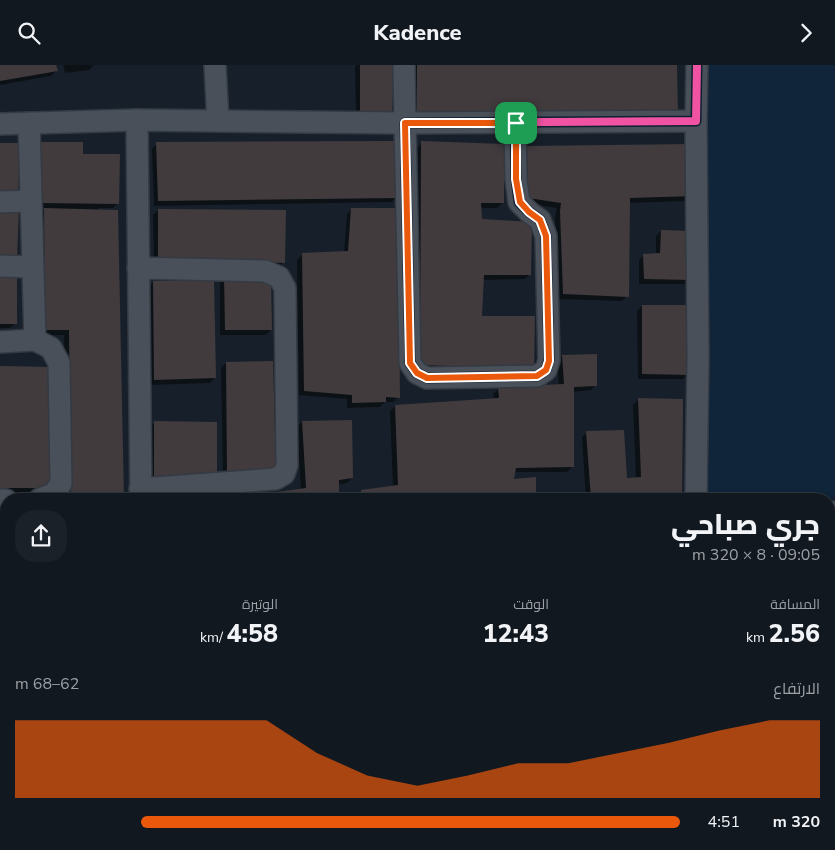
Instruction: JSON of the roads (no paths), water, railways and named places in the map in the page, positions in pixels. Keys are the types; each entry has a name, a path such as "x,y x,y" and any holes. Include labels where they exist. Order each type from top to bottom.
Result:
{"street":[{"path":"214,65 218,121"},
{"path":"404,65 410,363 417,373 427,378 537,376 546,370 549,361 546,236 540,220 520,202 516,179 516,123"},
{"path":"696,65 698,357 696,493"},
{"path":"137,120 140,493"},
{"path":"0,124 137,120 405,123 696,121"},
{"path":"29,123 35,340"},
{"path":"0,201 31,201"},
{"path":"0,266 32,267"},
{"path":"138,268 265,271 279,277 285,288 287,465 284,474 275,479 149,493"},
{"path":"0,341 35,340 51,348 59,363 61,484 54,493"}]}
